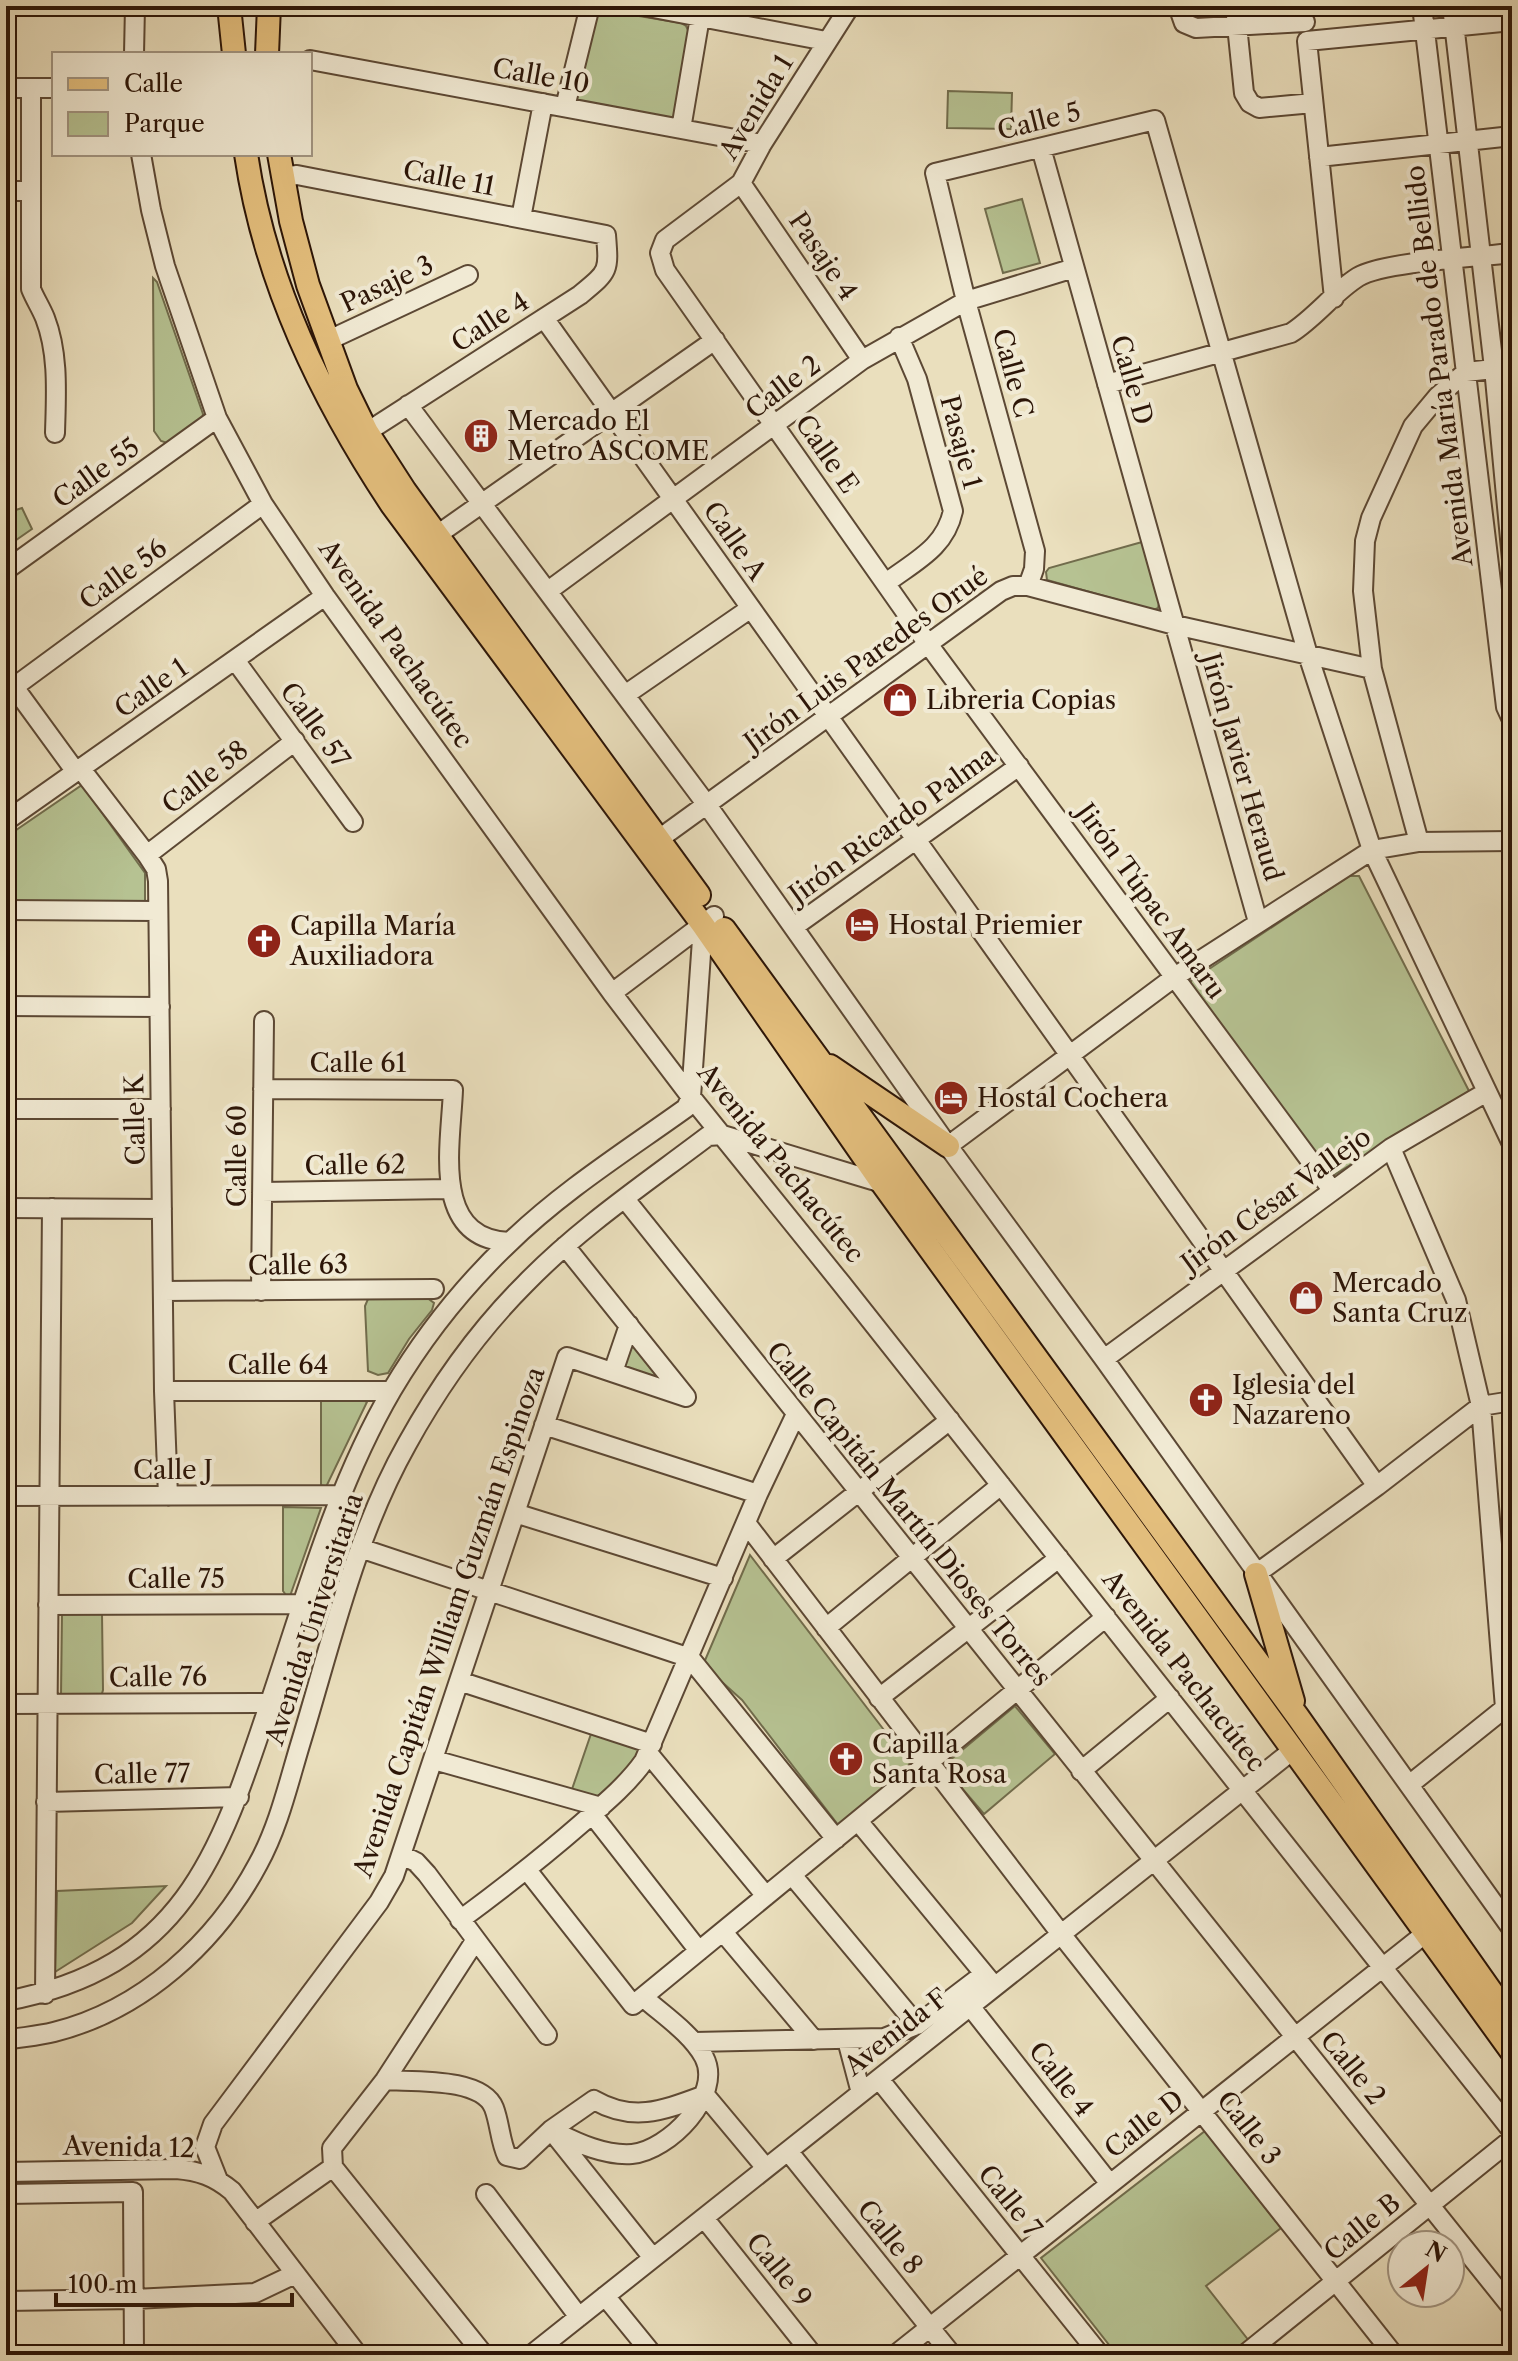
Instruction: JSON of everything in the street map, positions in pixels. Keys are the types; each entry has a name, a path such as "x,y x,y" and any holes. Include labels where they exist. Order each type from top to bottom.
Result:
{"main road":[{"path":"229,6 234,52"},
{"path":"269,6 270,52"},
{"name":"Avenida Pachacútec","path":"246,156 261,228 278,283 304,350 355,449 436,566 816,1057 1298,1717 1512,2021"},
{"name":"Avenida Pachacútec","path":"279,156 308,285 346,389 367,432 437,535 659,839 882,1183 1512,2052"},
{"path":"816,1057 948,1146"},
{"path":"1256,1574 1298,1717"}],"street":[{"path":"134,52 135,6"},
{"path":"565,107 590,6"},
{"path":"643,6 826,41"},
{"name":"Avenida 1","path":"660,253 665,240 741,183 762,144 850,6"},
{"path":"1178,6 1184,23 1196,28 1305,22"},
{"path":"1235,6 1244,93 1250,103 1259,108 1313,103"},
{"name":"Avenida María Parado de Bellido","path":"1422,6 1506,707 1512,720"},
{"name":"Avenida María Parado de Bellido","path":"1452,6 1481,257 1503,368 1512,560"},
{"path":"681,129 700,17"},
{"path":"1334,298 1307,41 1512,21"},
{"name":"Calle 10","path":"312,60 762,144"},
{"path":"6,88 52,88"},
{"path":"31,88 31,289 53,344 55,433"},
{"path":"521,218 543,103"},
{"name":"Calle 5","path":"935,173 1155,120 1223,353"},
{"path":"1319,157 1512,136"},
{"name":"Calle D","path":"1041,148 1175,625"},
{"name":"Avenida Pachacútec","path":"141,156 165,266 217,418 263,504 325,596 612,993 691,1097 1512,2131"},
{"name":"Calle C","path":"935,173 966,301 1035,551 1034,569 1028,586"},
{"name":"Calle 11","path":"282,177 297,175 606,235"},
{"name":"Pasaje 4","path":"741,183 862,360"},
{"path":"6,191 31,191"},
{"name":"Calle 4","path":"367,432 544,318 600,278 608,266 606,235"},
{"name":"Calle E","path":"660,253 665,270 928,644"},
{"path":"1107,384 1291,333 1307,323 1359,277 1382,269 1512,253"},
{"name":"Calle 2","path":"548,591 862,360 899,337 966,301 1074,268"},
{"name":"Pasaje 3","path":"329,340 468,275"},
{"name":"Calle A","path":"544,318 1377,1486"},
{"name":"Pasaje 1","path":"886,583 941,541 950,527 953,511 917,379 899,337"},
{"path":"437,535 715,340"},
{"path":"1223,353 1308,655 1372,850 1485,1093 1512,1144"},
{"path":"1419,842 1372,669 1363,591 1365,541 1385,484 1413,426 1438,396 1466,372 1503,368"},
{"path":"408,405 795,926 948,1146 1512,1929"},
{"name":"Calle 55","path":"6,570 217,418"},
{"name":"Calle 56","path":"10,682 263,504"},
{"name":"Jirón Luis Paredes Orué","path":"659,839 1001,591 1013,586 1028,586 1175,625 1372,669"},
{"name":"Calle 1","path":"6,821 325,596"},
{"path":"625,695 751,608"},
{"name":"Jirón Javier Heraud","path":"1175,625 1258,922"},
{"name":"Jirón Túpac Amaru","path":"928,644 1332,1190"},
{"name":"Calle 57","path":"235,660 353,822"},
{"name":"Calle K","path":"10,682 156,869 168,1496"},
{"name":"Calle 58","path":"147,855 295,741"},
{"name":"Jirón Ricardo Palma","path":"795,926 1019,766"},
{"path":"948,1146 1176,976 1372,850 1419,842 1512,841"},
{"path":"6,910 158,911"},
{"path":"612,993 709,920"},
{"path":"691,1097 709,920"},
{"path":"6,1006 160,1007"},
{"name":"Calle 60","path":"261,1291 264,1021"},
{"name":"Calle 61","path":"263,1089 453,1090 449,1189"},
{"name":"Jirón César Vallejo","path":"1104,1359 1391,1148 1485,1093"},
{"name":"Avenida Universitaria","path":"6,2001 45,1994 89,1976 124,1956 157,1929 184,1899 207,1866 239,1797 340,1495 391,1391 451,1305 510,1242 553,1205 686,1108 691,1097"},
{"path":"6,1109 161,1109"},
{"path":"723,1135 882,1183"},
{"name":"Avenida Universitaria","path":"6,2040 54,2032 100,2015 138,1995 174,1969 209,1936 239,1898 260,1862 278,1818 360,1548 392,1473 431,1403 484,1330 525,1283 565,1246 708,1136 723,1135"},
{"path":"1391,1148 1456,1300 1481,1406 1508,1707 1409,1785"},
{"path":"449,1189 461,1218 472,1228 494,1241 510,1242"},
{"name":"Calle 62","path":"262,1192 449,1189"},
{"name":"Calle Capitán Martín Dioses Torres","path":"625,1199 1153,1861"},
{"path":"6,1208 162,1209"},
{"path":"45,1994 52,1208"},
{"path":"565,1246 629,1325 686,1397 613,1372 629,1325"},
{"name":"Calle 63","path":"163,1291 434,1289"},
{"name":"Avenida Capitán William Guzmán Espinoza","path":"218,2180 205,2147 213,2124 379,1902 402,1855 567,1357 613,1372"},
{"name":"Calle 64","path":"164,1391 391,1391"},
{"path":"1256,1574 1481,1406 1512,1401"},
{"path":"460,1920 527,1870 635,1774 650,1748 758,1494 796,1414"},
{"path":"773,1559 950,1420"},
{"path":"544,1425 758,1494"},
{"path":"826,1628 1001,1485"},
{"name":"Calle J","path":"6,1496 340,1495"},
{"path":"515,1513 723,1578"},
{"name":"Calle 3","path":"746,1523 1061,1934 1394,2355"},
{"path":"360,1548 690,1658 836,1839"},
{"path":"879,1698 1059,1558"},
{"name":"Calle 75","path":"48,1605 303,1604"},
{"path":"638,2001 1106,1617"},
{"path":"459,1681 650,1748 766,1896"},
{"path":"1081,1771 1170,1698"},
{"name":"Calle 76","path":"6,1704 270,1703"},
{"name":"Avenida F","path":"531,2355 970,2006 989,1981 1061,1934 1293,1750"},
{"path":"434,1760 596,1810 699,1951"},
{"name":"Calle 77","path":"46,1802 239,1797"},
{"path":"694,2042 884,2038 917,2025 989,1981 858,1821"},
{"path":"402,1855 416,1862 427,1874 547,2035"},
{"name":"Calle 2","path":"1153,1861 1512,2308"},
{"path":"527,1870 638,2001 694,2042 706,2061 707,2089 700,2106 655,2148 636,2154 617,2155 588,2147 551,2130"},
{"path":"792,1875 917,2025"},
{"path":"723,1932 814,2040"},
{"name":"Calle D","path":"895,2355 1426,1933"},
{"path":"475,1941 385,2080 332,2148 333,2167 484,2355"},
{"name":"Calle 4","path":"970,2006 1110,2184"},
{"path":"847,2040 861,2093"},
{"name":"Calle 7","path":"879,2079 1100,2355"},
{"path":"385,2080 462,2085 477,2090 493,2105 501,2143 507,2156 513,2159 520,2159 551,2130 594,2100 613,2111 645,2114 705,2095"},
{"path":"705,2095 766,2168"},
{"path":"551,2130 653,2258"},
{"name":"Calle B","path":"1244,2355 1512,2139"},
{"name":"Calle 8","path":"788,2151 952,2355"},
{"path":"255,2222 333,2167"},
{"name":"Avenida 12","path":"6,2172 201,2171 232,2191 358,2355"},
{"name":"Avenida 12","path":"6,2194 133,2192 134,2299"},
{"path":"486,2194 579,2317"},
{"name":"Calle 9","path":"704,2218 813,2355"},
{"path":"6,2301 255,2293 295,2274"},
{"path":"605,2296 653,2355"},
{"path":"134,2299 134,2355"}],"green space":[{"path":"597,9 686,26 689,32 677,117 667,121 577,105 572,99"},
{"path":"948,91 1012,93 1011,129 947,128"},
{"path":"1022,199 1040,263 1003,273 985,209"},
{"path":"153,278 203,414 195,429 167,443 161,441 154,431"},
{"path":"22,508 32,529 6,547 6,513"},
{"path":"1142,542 1160,600 1158,608 1154,610 1047,580 1049,568"},
{"path":"82,785 145,873 145,905 6,905 6,837"},
{"path":"1349,876 1359,876 1469,1091 1334,1175 1324,1175 1190,987 1191,981"},
{"path":"426,1297 434,1303 432,1310 388,1373 378,1375 368,1371 365,1306 368,1299"},
{"path":"630,1340 670,1387 620,1369"},
{"path":"321,1399 361,1399 367,1402 326,1487 321,1485"},
{"path":"283,1507 321,1508 289,1599 283,1591"},
{"path":"750,1555 910,1764 839,1826 742,1700 703,1665"},
{"path":"62,1613 102,1614 101,1697 61,1696"},
{"path":"1015,1706 1055,1754 984,1814 943,1766"},
{"path":"592,1731 643,1748 633,1770 599,1802 570,1795"},
{"path":"166,1886 132,1923 55,1972 57,1891"},
{"path":"1205,2131 1281,2228 1206,2286 1253,2346 1241,2355 1117,2355 1041,2258"}],"place":[{"name":"Mercado El Metro ASCOME","path":"481,436"},
{"name":"Libreria Copias","path":"900,700"},
{"name":"Hostal Priemier","path":"862,925"},
{"name":"Capilla María Auxiliadora","path":"264,941"},
{"name":"Hostal Cochera","path":"951,1098"},
{"name":"Mercado Santa Cruz","path":"1306,1298"},
{"name":"Iglesia del Nazareno","path":"1206,1400"},
{"name":"Capilla Santa Rosa","path":"846,1759"}]}
